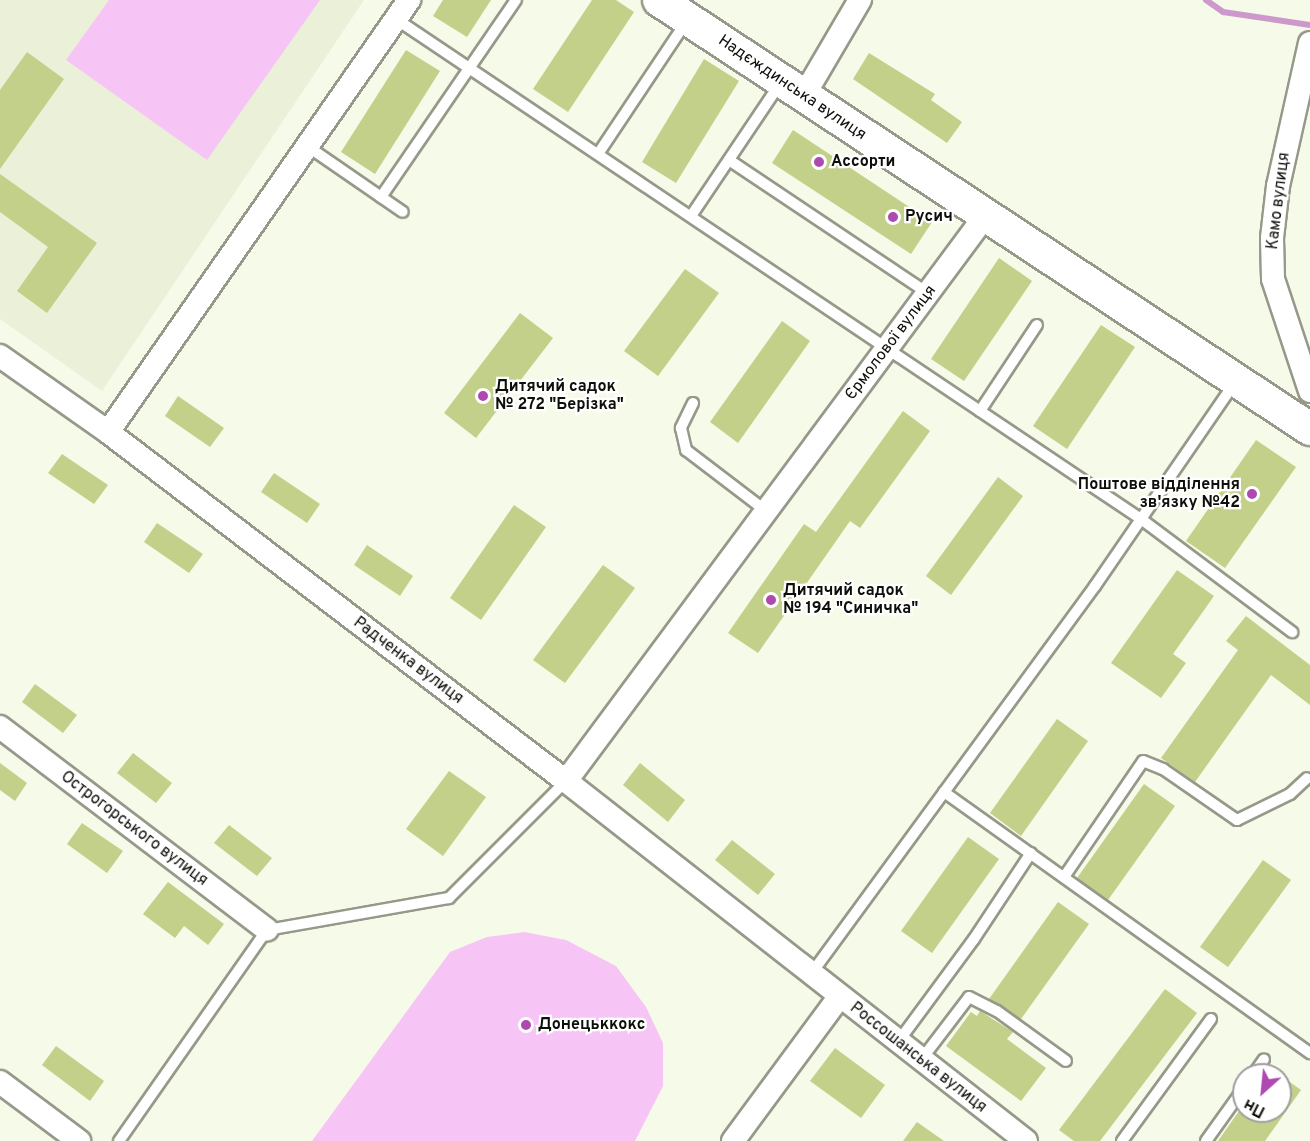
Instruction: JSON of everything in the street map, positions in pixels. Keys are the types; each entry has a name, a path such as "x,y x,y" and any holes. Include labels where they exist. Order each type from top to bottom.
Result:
{"street":[{"path":"108,432 409,0"},
{"name":"Надєждинська вулиця","path":"659,0 985,216"},
{"path":"792,89 860,0"},
{"name":"Камо вулиця","path":"1310,44 1278,186 1272,238 1273,279 1310,391"},
{"path":"985,216 1310,429"},
{"name":"Єрмолової вулиця","path":"566,781 985,216"},
{"name":"Радченка вулиця","path":"0,356 108,432 566,781 811,974"},
{"name":"Острогорського вулиця","path":"0,727 267,930"},
{"name":"Россошанська вулиця","path":"811,974 1026,1141"},
{"path":"733,1141 839,997"},
{"path":"0,1082 79,1141"}],"lane":[{"path":"381,197 516,0"},
{"path":"396,19 1141,519 1292,632"},
{"path":"598,154 688,20"},
{"path":"691,216 729,160 792,89"},
{"path":"307,146 403,212"},
{"path":"729,160 928,293"},
{"path":"980,411 1037,325"},
{"path":"811,974 1141,519 1236,380"},
{"path":"693,403 681,428 686,450 766,511"},
{"path":"1064,877 1143,761 1163,769 1237,820 1290,794 1307,778"},
{"path":"119,1141 267,930 449,898 566,781"},
{"path":"944,792 1310,1053"},
{"path":"897,1042 974,939 1031,853"},
{"path":"921,1060 969,997 997,1011 1066,1061"},
{"path":"1122,1141 1211,1020"},
{"path":"1261,1063 1264,1059"},
{"path":"1206,1141 1232,1105"}],"shaded area":[{"path":"0,0 364,0 102,391 0,319"},
{"path":"109,0 320,0 207,160 66,60"},
{"name":"Донецьккокс","path":"524,932 566,940 616,966 646,1007 663,1043 663,1086 635,1141 312,1141 450,952 487,937"}],"building":[{"path":"443,0 491,0 467,37 433,16"},
{"path":"592,0 616,0 634,12 568,112 533,89"},
{"path":"406,50 440,71 375,174 341,152"},
{"path":"27,52 64,79 0,169 0,90"},
{"path":"869,53 935,94 931,100 962,122 947,143 853,79"},
{"path":"704,59 739,81 676,183 642,162"},
{"path":"793,130 932,222 911,254 772,163"},
{"path":"0,174 97,243 47,313 17,291 48,247 0,212"},
{"path":"999,258 1032,281 964,381 931,359"},
{"path":"685,269 719,293 658,376 624,351"},
{"path":"520,313 553,338 476,438 444,413"},
{"path":"782,321 810,341 738,443 710,422"},
{"path":"1101,325 1135,347 1067,449 1033,426"},
{"path":"178,396 224,428 210,447 165,416"},
{"path":"903,411 930,431 860,528 850,521 758,653 728,633 804,524 816,532"},
{"path":"1256,440 1296,467 1225,568 1186,541"},
{"path":"62,454 108,485 94,504 48,473"},
{"path":"274,473 320,504 307,523 261,492"},
{"path":"998,477 1023,496 951,595 926,576"},
{"path":"514,505 546,527 481,620 450,598"},
{"path":"157,523 203,554 189,573 144,542"},
{"path":"367,545 413,576 400,596 354,565"},
{"path":"603,565 635,588 565,683 533,660"},
{"path":"1177,570 1214,596 1173,654 1186,663 1161,698 1111,663"},
{"path":"1246,616 1310,665 1310,705 1271,675 1195,782 1161,758 1238,650 1226,641"},
{"path":"35,684 77,715 63,733 22,702"},
{"path":"1057,719 1088,741 1021,836 990,813"},
{"path":"133,753 172,783 156,803 117,773"},
{"path":"0,763 27,783 15,801 0,790"},
{"path":"640,763 685,800 668,822 623,785"},
{"path":"449,771 486,797 443,856 406,829"},
{"path":"1144,784 1175,806 1108,900 1077,878"},
{"path":"82,823 123,851 107,873 67,844"},
{"path":"229,825 272,858 257,876 214,843"},
{"path":"968,837 999,859 932,953 901,931"},
{"path":"732,840 775,874 758,895 715,860"},
{"path":"1263,860 1291,880 1228,967 1200,947"},
{"path":"168,882 224,924 208,945 184,926 175,938 143,914"},
{"path":"1058,902 1089,924 1021,1019 989,999"},
{"path":"1165,989 1197,1013 1100,1141 1074,1141 1059,1130"},
{"path":"980,1011 1013,1032 1007,1039 1046,1068 1021,1101 946,1046 971,1012 977,1016"},
{"path":"56,1046 104,1081 90,1101 42,1065"},
{"path":"835,1048 885,1085 861,1118 810,1081"},
{"path":"1292,1084 1301,1090 1292,1103"},
{"path":"1232,1121 1232,1123 1278,1123 1265,1141 1218,1141"},
{"path":"917,1122 944,1141 903,1141"}],"waterway":[{"path":"1206,0 1223,12 1310,25"}],"place":[{"name":"Ассорти","path":"819,162"},
{"name":"Русич","path":"893,217"},
{"name":"Дитячий садок № 272 \"Берізка\"","path":"483,396"},
{"name":"Поштове відділення зв'язку №42","path":"1252,494"},
{"name":"Дитячий садок № 194 \"Синичка\"","path":"771,600"},
{"name":"Донецьккокс","path":"526,1025"}]}
